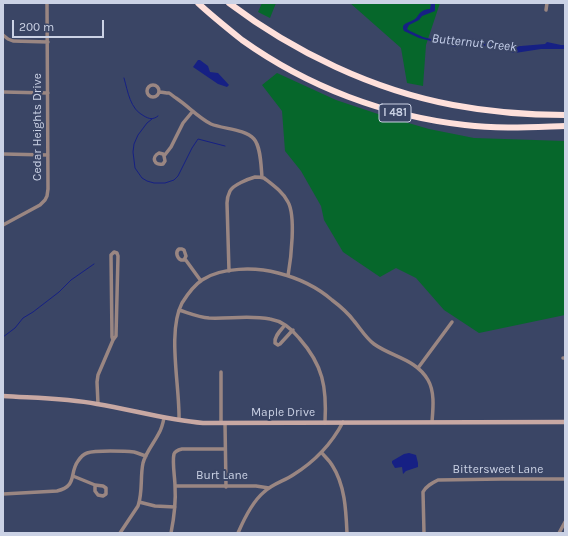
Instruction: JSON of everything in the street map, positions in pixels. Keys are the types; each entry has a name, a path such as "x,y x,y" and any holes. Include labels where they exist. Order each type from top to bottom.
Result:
{"highway":[{"name":"I 481","path":"198,3 242,40 275,62 322,87 364,103 391,112 466,125 489,127 565,126"},
{"name":"I 481","path":"229,3 273,34 309,54 354,75 398,91 452,105 486,110 532,115 565,115"}],"street":[{"name":"Cedar Heights Drive","path":"3,225 38,207 47,196 47,3"},
{"path":"546,10 547,3"},
{"path":"3,35 8,39 17,42 48,42"},
{"path":"3,92 48,93"},
{"path":"160,92 169,94 211,123 245,132 254,139 258,145 262,177"},
{"path":"164,156 171,147 182,123 193,111"},
{"path":"3,154 48,154"},
{"path":"229,271 227,203 229,192 238,184 256,177 262,177 285,197 291,210 292,245 288,276"},
{"path":"98,404 98,375 113,340 118,256 114,252 111,255 114,311"},
{"path":"185,259 201,281"},
{"path":"178,420 179,408 175,330 179,310 188,293 201,281 214,274 252,269 267,270 307,283 332,299 353,319 372,342 388,352 411,363 423,372 430,384 432,392 432,422"},
{"path":"179,310 200,317 269,318 286,324 293,330 310,352 320,370 325,392 325,423"},
{"path":"418,368 452,322"},
{"path":"286,324 276,337 274,341 275,343 278,345 280,344 293,330"},
{"path":"221,372 226,487"},
{"name":"Maple Drive","path":"3,396 98,404 164,418 202,423 565,422"},
{"path":"120,533 138,506 141,493 142,468 146,456 160,432 164,418"},
{"path":"238,533 251,507 259,497 269,488 293,476 322,453 343,422"},
{"path":"171,533 175,507 174,454 178,450 182,449 225,449"},
{"path":"3,494 62,490 68,486 73,476 76,463 83,455 94,451 136,452 146,456"},
{"path":"322,453 332,464 340,483 346,511 347,533"},
{"path":"73,476 95,486"},
{"name":"Bittersweet Lane","path":"424,533 424,490 431,483 438,480 565,479"},
{"name":"Burt Lane","path":"175,486 256,486 269,488"},
{"path":"139,502 155,506 175,507"},
{"path":"559,533 565,522"}],"green space":[{"path":"262,3 276,3 270,18 258,12"},
{"path":"350,3 440,3 426,45 423,86 407,83 401,48"},
{"path":"277,73 336,100 429,129 474,138 565,141 565,315 479,333 444,310 416,278 396,268 380,277 343,252 324,220 321,206 301,171 285,151 282,111 262,85"}],"water":[{"name":"Butternut Creek","path":"431,3 435,3 435,11 422,16 419,20 409,25 407,29 423,37 453,42 478,41 509,47 545,44 547,42 565,45 565,49 541,49 515,53 489,46 465,45 456,47 419,38 404,31 403,26 415,19 426,9 430,9"},
{"path":"198,60 208,66 210,72 218,73 229,85 227,87 218,84 193,67"},
{"path":"409,453 416,455 418,467 406,471 403,474 402,467 395,468 392,461 404,454"}],"waterway":[{"path":"124,78 130,100 139,113 153,119 158,116"},
{"path":"152,119 138,135 134,144 133,152 135,168 142,178 147,181 154,183 165,183 174,180 178,176 198,139 225,146"},
{"path":"3,337 15,328 23,318 33,312 59,292 71,280 94,264"}]}
